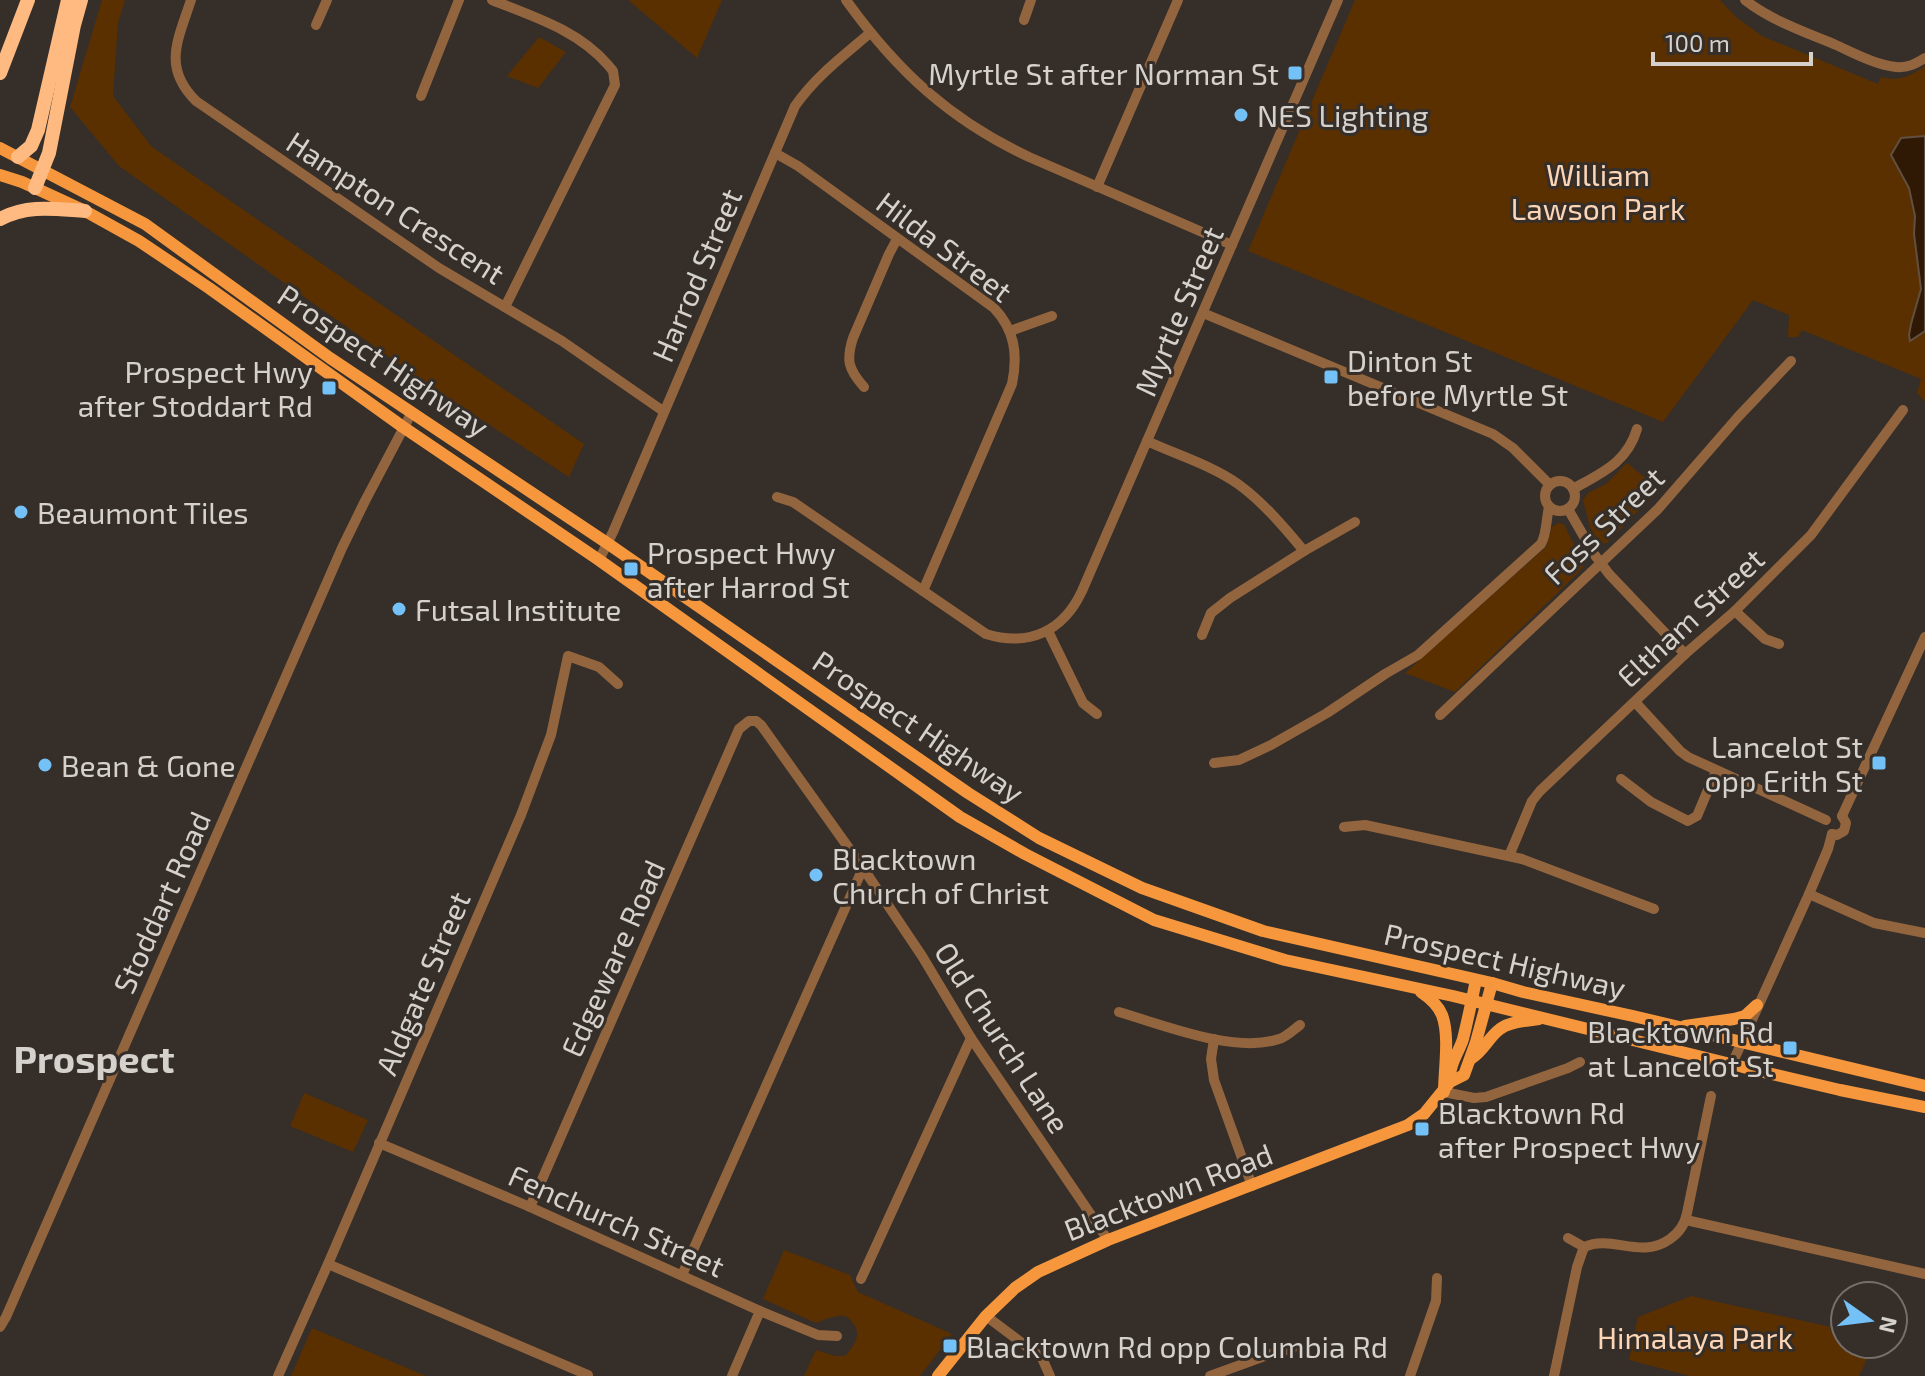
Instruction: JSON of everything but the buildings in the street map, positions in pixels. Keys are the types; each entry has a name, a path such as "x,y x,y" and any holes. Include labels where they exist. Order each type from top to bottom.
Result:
{"highway":[{"path":"0,73 28,0"},
{"path":"18,157 31,146 38,130 68,0"},
{"path":"35,188 49,153 81,0"},
{"path":"0,219 25,209 85,211"}],"main road":[{"name":"Prospect Highway","path":"1,148 145,224 330,358 607,543 968,793 1039,838 1142,888 1263,931 1925,1086"},
{"name":"Prospect Highway","path":"0,175 85,211 139,241 403,427 599,560 960,817 1025,854 1154,920 1285,960 1479,1002"},
{"path":"1476,980 1479,1002"},
{"path":"1479,1002 1492,983"},
{"path":"1418,989 1432,1000 1443,1020 1447,1087"},
{"path":"1479,1002 1840,1090 1925,1107"},
{"name":"Blacktown Road","path":"938,1376 986,1316 1026,1279 1108,1240 1408,1125 1424,1114 1447,1087 1464,1075 1471,1059 1479,1002"},
{"name":"Blacktown Road","path":"1447,1087 1450,1068 1479,1002"},
{"path":"1678,1027 1745,1016 1757,1005"},
{"path":"1471,1059 1483,1050 1498,1029 1542,1018"}],"street":[{"name":"Hampton Crescent","path":"191,0 175,49 176,70 184,89 196,101 439,268 562,341 663,411"},
{"path":"316,25 327,0"},
{"path":"421,96 459,0"},
{"path":"492,0 575,36 608,65 615,78 615,85 505,307"},
{"path":"846,0 870,33 929,94 968,124 1015,151 1232,245"},
{"path":"1024,20 1031,0"},
{"path":"1097,187 1178,0"},
{"name":"Myrtle Street","path":"1048,631 1075,608 1338,0"},
{"path":"1745,0 1781,22 1893,67 1913,65 1925,58"},
{"name":"Harrod Street","path":"599,560 795,106 820,75 870,33"},
{"name":"Hilda Street","path":"775,153 798,166 994,308 1010,331 1016,367 1012,384 923,591"},
{"path":"864,387 849,365 849,350 897,239"},
{"path":"1203,313 1493,434 1513,448 1550,485"},
{"path":"1010,331 1052,316"},
{"name":"Foss Street","path":"1440,715 1658,509 1791,361"},
{"name":"Eltham Street","path":"1509,856 1532,801 1540,791 1735,611 1811,535 1903,410"},
{"name":"Stoddart Road","path":"0,1327 342,548 412,412"},
{"path":"1573,489 1612,467 1632,445 1637,429"},
{"path":"1147,441 1239,485 1286,529 1304,551"},
{"path":"1214,763 1239,760 1271,745 1418,655 1541,544 1549,507 1545,493 1550,485 1563,481 1571,485 1575,498 1568,509 1558,512 1549,507"},
{"path":"777,497 793,502 970,625 994,637 1024,639 1048,631 1083,703 1097,714"},
{"path":"1568,509 1600,563 1685,654"},
{"path":"1202,635 1211,613 1230,598 1355,522"},
{"path":"1735,611 1765,639 1779,644"},
{"path":"1842,816 1925,637"},
{"name":"Aldgate Street","path":"278,1376 526,802 551,735 568,656 599,667 618,684"},
{"path":"1635,702 1680,751 1693,760 1826,820"},
{"name":"Old Church Lane","path":"739,729 749,721 761,725 863,868 922,956 971,1038 1108,1240"},
{"name":"Edgeware Road","path":"530,1207 739,729"},
{"path":"1621,779 1651,802 1688,821 1697,816 1716,771"},
{"path":"1835,814 1842,816 1845,828 1840,834 1832,834 1825,826 1826,820 1835,814"},
{"path":"1344,827 1365,825 1522,859 1654,909"},
{"path":"1732,1064 1809,894 1832,834"},
{"path":"682,1275 863,868"},
{"path":"1809,894 1874,923 1925,933"},
{"path":"1119,1012 1238,1044 1281,1039 1300,1025"},
{"path":"861,1279 971,1038"},
{"path":"1214,1039 1211,1059 1214,1080 1252,1186"},
{"path":"1447,1087 1474,1098 1486,1097 1580,1062"},
{"path":"1554,1376 1584,1247 1600,1243 1630,1248 1653,1247 1678,1233 1686,1220 1711,1096"},
{"name":"Fenchurch Street","path":"379,1143 760,1311 818,1335 837,1336"},
{"path":"1686,1220 1925,1274"},
{"path":"1568,1238 1584,1247"},
{"path":"328,1264 588,1375"},
{"path":"1410,1376 1436,1301 1437,1278"},
{"path":"732,1376 760,1311"},
{"path":"986,1316 1042,1358 1050,1376"},
{"path":"1210,1376 1292,1349"}],"green space":[{"path":"102,0 125,0 118,23 113,96 152,147 584,444 569,477 436,390 119,166 70,107"},
{"path":"628,0 722,0 697,58"},
{"name":"William Lawson Park","path":"1355,0 1720,0 1736,17 1762,36 1878,84 1881,77 1904,77 1925,66 1925,402 1917,393 1921,379 1802,330 1798,337 1788,337 1789,315 1753,300 1663,422 1248,251"},
{"path":"539,37 566,52 538,88 507,76"},
{"path":"1627,463 1659,489 1607,543 1599,543 1590,527 1583,500 1588,493 1606,484"},
{"path":"1558,523 1564,524 1584,566 1577,574 1455,692 1405,673 1546,547 1552,527"},
{"path":"304,1093 368,1120 353,1152 290,1126"},
{"path":"784,1250 850,1275 858,1292 952,1334 920,1376 804,1376 816,1350 845,1356 854,1344 857,1331 846,1317 816,1323 763,1299"},
{"name":"Himalaya Park","path":"1691,1296 1829,1327 1829,1360 1866,1360 1859,1376 1690,1376 1629,1360 1638,1317"},
{"path":"312,1328 426,1376 291,1376"}],"shaded area":[{"path":"1925,136 1925,331 1910,341 1911,324 1921,289 1914,234 1915,216 1909,188 1891,155 1901,138"}],"place":[{"name":"Myrtle St after Norman St","path":"1295,73"},
{"name":"NES Lighting","path":"1241,115"},
{"name":"Dinton St before Myrtle St","path":"1331,377"},
{"name":"Prospect Hwy after Stoddart Rd","path":"329,388"},
{"name":"Beaumont Tiles","path":"21,512"},
{"name":"Prospect Hwy after Harrod St","path":"631,569"},
{"name":"Futsal Institute","path":"399,609"},
{"name":"Lancelot St opp Erith St","path":"1879,763"},
{"name":"Bean & Gone","path":"45,765"},
{"name":"Blacktown Church of Christ","path":"816,875"},
{"name":"Blacktown Rd at Lancelot St","path":"1790,1048"},
{"name":"Blacktown Rd after Prospect Hwy","path":"1422,1129"},
{"name":"Blacktown Rd opp Columbia Rd","path":"950,1346"}],"district":[{"name":"Prospect","path":"94,1058"}]}
